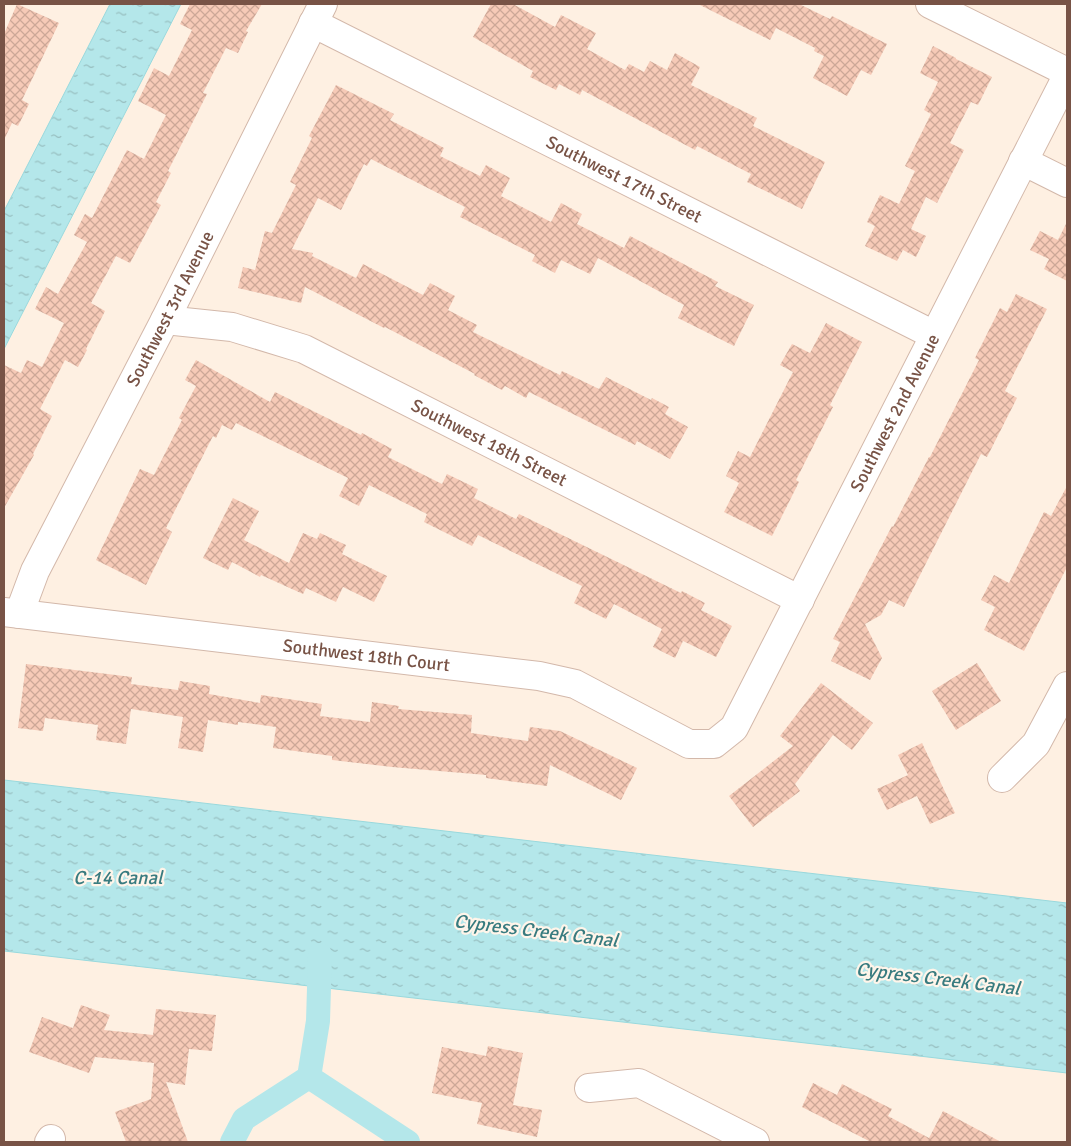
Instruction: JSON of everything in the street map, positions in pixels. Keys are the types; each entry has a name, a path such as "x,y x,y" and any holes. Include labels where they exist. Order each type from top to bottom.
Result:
{"street":[{"path":"930,4 1067,72"},
{"name":"Southwest 3rd Avenue","path":"11,613 35,572 165,320 318,13"},
{"name":"Southwest 17th Street","path":"318,13 934,335"},
{"name":"Southwest 2nd Avenue","path":"714,744 734,728 1067,76"},
{"path":"1023,161 1067,183"},
{"name":"Southwest 18th Street","path":"165,320 232,327 304,349 800,600"},
{"name":"Southwest 18th Court","path":"11,613 539,676 575,684 689,744 714,744"},
{"path":"1002,778 1036,744 1067,686"},
{"path":"590,1088 639,1083 755,1142"}],"water":[{"path":"110,4 181,4 4,349 4,211"},
{"name":"C-14 Canal","path":"4,780 1067,903 1067,1073 4,951"}],"building":[{"path":"17,4 59,23 22,100 29,104 18,126 12,123 4,140 4,34"},
{"path":"190,4 262,4 246,31 248,32 238,53 226,48 203,93 207,94 168,171 171,173 156,202 161,205 130,263 116,256 91,303 105,311 78,367 65,360 40,409 52,416 34,455 4,508 4,365 21,373 27,360 42,367 64,323 35,309 46,287 58,294 87,242 74,235 85,214 92,218 127,150 144,159 166,115 138,101 154,68 169,76 192,30 180,24"},
{"path":"491,4 513,4 555,27 561,15 596,33 587,49 625,70 629,64 644,72 650,61 667,70 675,53 700,67 691,85 757,118 753,126 825,162 802,209 747,182 751,174 697,146 695,150 582,90 580,95 559,84 556,90 530,77 533,71 473,37"},
{"path":"698,4 799,4 830,19 832,16 887,44 871,75 861,70 847,96 813,78 824,56 814,51 815,48 776,28 770,40"},
{"path":"933,46 992,77 978,105 971,102 950,143 964,150 937,203 926,197 911,229 926,236 916,257 903,250 897,261 865,246 875,226 867,222 880,195 899,204 915,171 905,166 931,114 924,110 938,82 920,73"},
{"path":"336,85 394,114 390,120 444,148 440,156 480,176 486,165 510,178 501,196 551,222 561,203 582,214 577,224 624,248 630,236 718,282 715,286 754,305 734,346 678,318 684,305 598,258 590,274 561,260 555,273 532,261 535,255 460,217 465,207 371,159 367,166 364,164 341,210 318,198 292,249 313,253 312,256 356,278 363,264 423,295 430,283 455,296 448,310 477,325 473,332 560,375 562,371 599,389 606,377 669,407 665,414 688,427 670,459 637,441 635,445 529,392 526,398 505,386 502,390 475,374 305,287 301,303 238,288 243,267 255,270 265,231 272,233 296,185 290,182 312,138 309,136"},
{"path":"1067,222 1067,281 1044,269 1049,259 1030,250 1040,231 1058,240"},
{"path":"1016,294 1047,309 1005,391 1017,398 987,457 981,454 904,607 889,600 881,615 865,624 882,658 870,680 831,661 840,642 833,639 930,457 979,360 975,358 1000,308 1007,312"},
{"path":"826,323 862,342 830,405 833,407 796,480 799,482 772,536 724,512 739,483 726,476 738,451 750,457 793,372 780,365 792,344 810,353"},
{"path":"196,360 270,402 275,392 392,449 388,457 442,484 447,474 478,489 474,498 516,519 519,514 705,603 701,610 732,626 716,657 683,641 675,658 653,647 662,629 614,604 606,619 574,603 582,586 478,535 472,546 424,522 427,514 369,485 359,506 339,496 348,478 236,423 232,430 222,425 216,438 213,436 166,528 172,532 146,585 96,560 140,469 154,475 182,420 179,418 196,386 185,380"},
{"path":"1067,486 1067,567 1024,651 984,630 995,607 981,600 994,575 1009,583 1044,512 1051,516"},
{"path":"233,498 259,511 244,540 289,563 303,533 317,539 320,533 346,545 342,554 387,576 374,602 343,587 336,602 306,588 303,594 261,575 260,577 232,562 228,570 203,558"},
{"path":"977,663 1001,701 956,730 932,691"},
{"path":"26,664 132,677 131,684 178,690 180,681 210,686 209,694 260,703 261,695 322,704 320,716 370,722 372,702 399,706 398,709 472,715 471,733 528,741 530,727 560,731 637,768 621,800 550,765 547,786 486,778 486,775 332,760 332,756 273,748 276,727 238,722 238,725 208,720 203,752 178,748 183,717 131,709 126,744 96,740 98,725 45,718 43,731 18,728"},
{"path":"821,683 873,723 852,750 833,735 795,784 800,791 753,827 729,796 793,746 780,736"},
{"path":"922,743 955,813 930,824 917,796 887,810 877,789 908,775 898,755"},
{"path":"81,1005 110,1015 104,1030 153,1035 156,1009 216,1015 212,1051 189,1049 185,1085 166,1082 188,1142 126,1142 115,1112 151,1099 154,1063 95,1057 89,1073 29,1052 42,1017 73,1028"},
{"path":"488,1046 523,1053 513,1105 542,1110 537,1137 477,1124 482,1103 432,1093 442,1047 486,1056"},
{"path":"813,1083 837,1095 842,1084 892,1109 888,1116 929,1138 943,1111 1001,1142 871,1142 802,1107"}],"waterway":[{"path":"232,1142 244,1119 309,1077 318,1021 320,955"},
{"path":"309,1077 408,1142"}],"water label":[{"name":"Cypress Creek Canal","path":"536,931"},
{"name":"Cypress Creek Canal","path":"938,979"}]}
